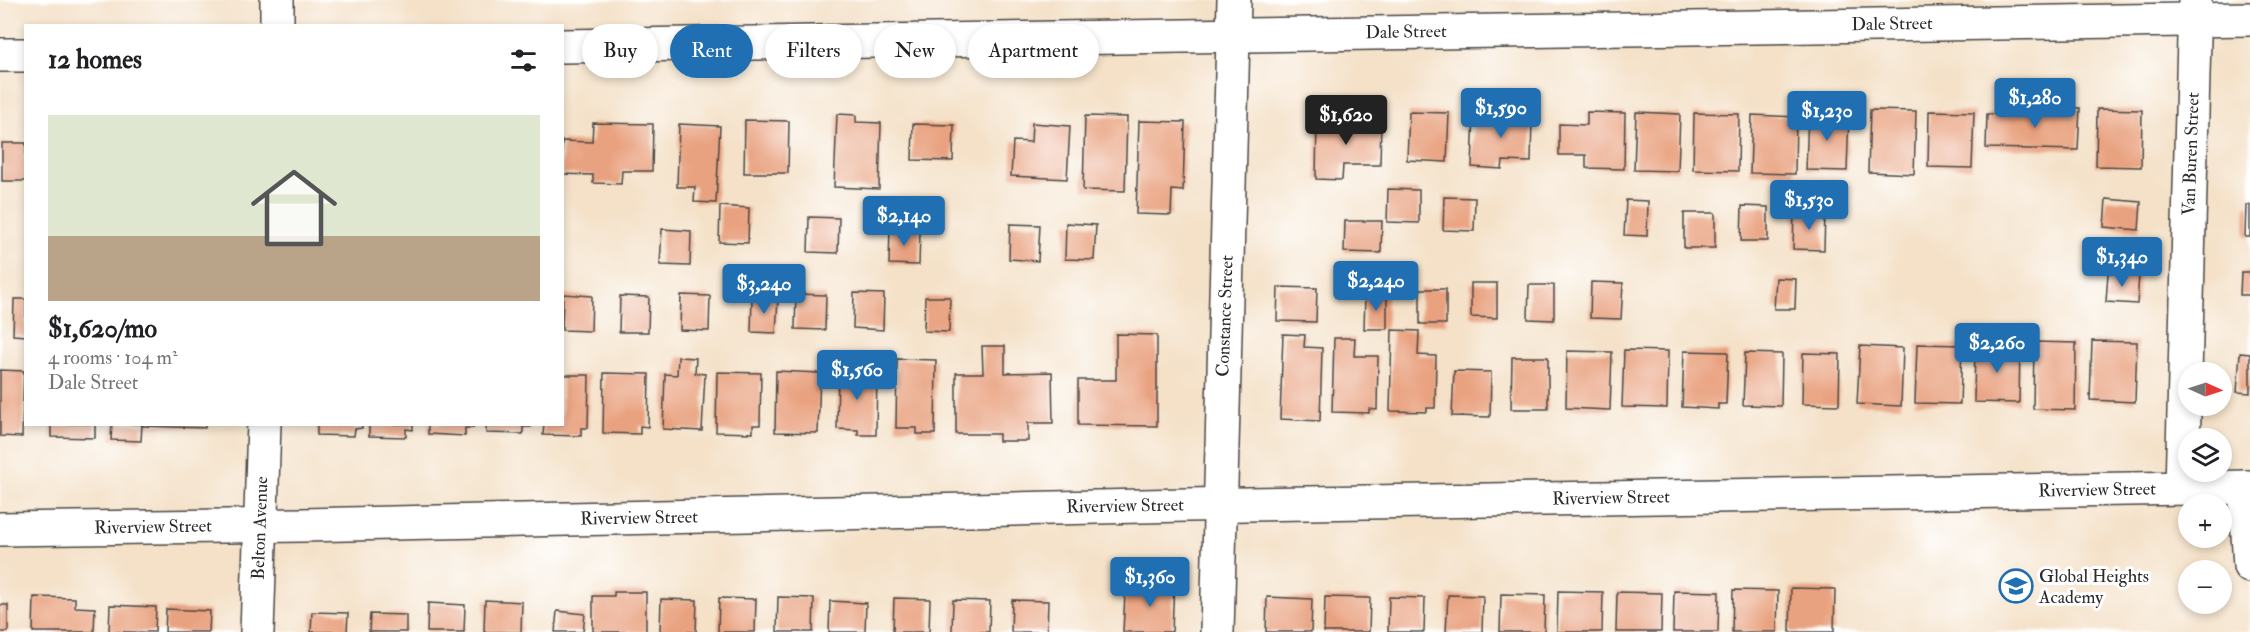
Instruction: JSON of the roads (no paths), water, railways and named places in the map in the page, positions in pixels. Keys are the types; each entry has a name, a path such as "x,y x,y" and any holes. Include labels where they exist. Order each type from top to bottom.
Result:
{"street":[{"path":"276,24 277,0"},
{"name":"Constance Street","path":"1217,632 1234,0"},
{"name":"Dale Street","path":"564,46 1232,34 2195,10 2250,19"},
{"name":"Van Buren Street","path":"2182,488 2195,10"},
{"path":"0,55 24,55"},
{"name":"Belton Avenue","path":"257,632 264,426"},
{"path":"2248,487 2250,566"},
{"name":"Riverview Street","path":"0,529 1220,504 2248,487"}],"place":[{"name":"Global Heights Academy","path":"2016,586"}]}
